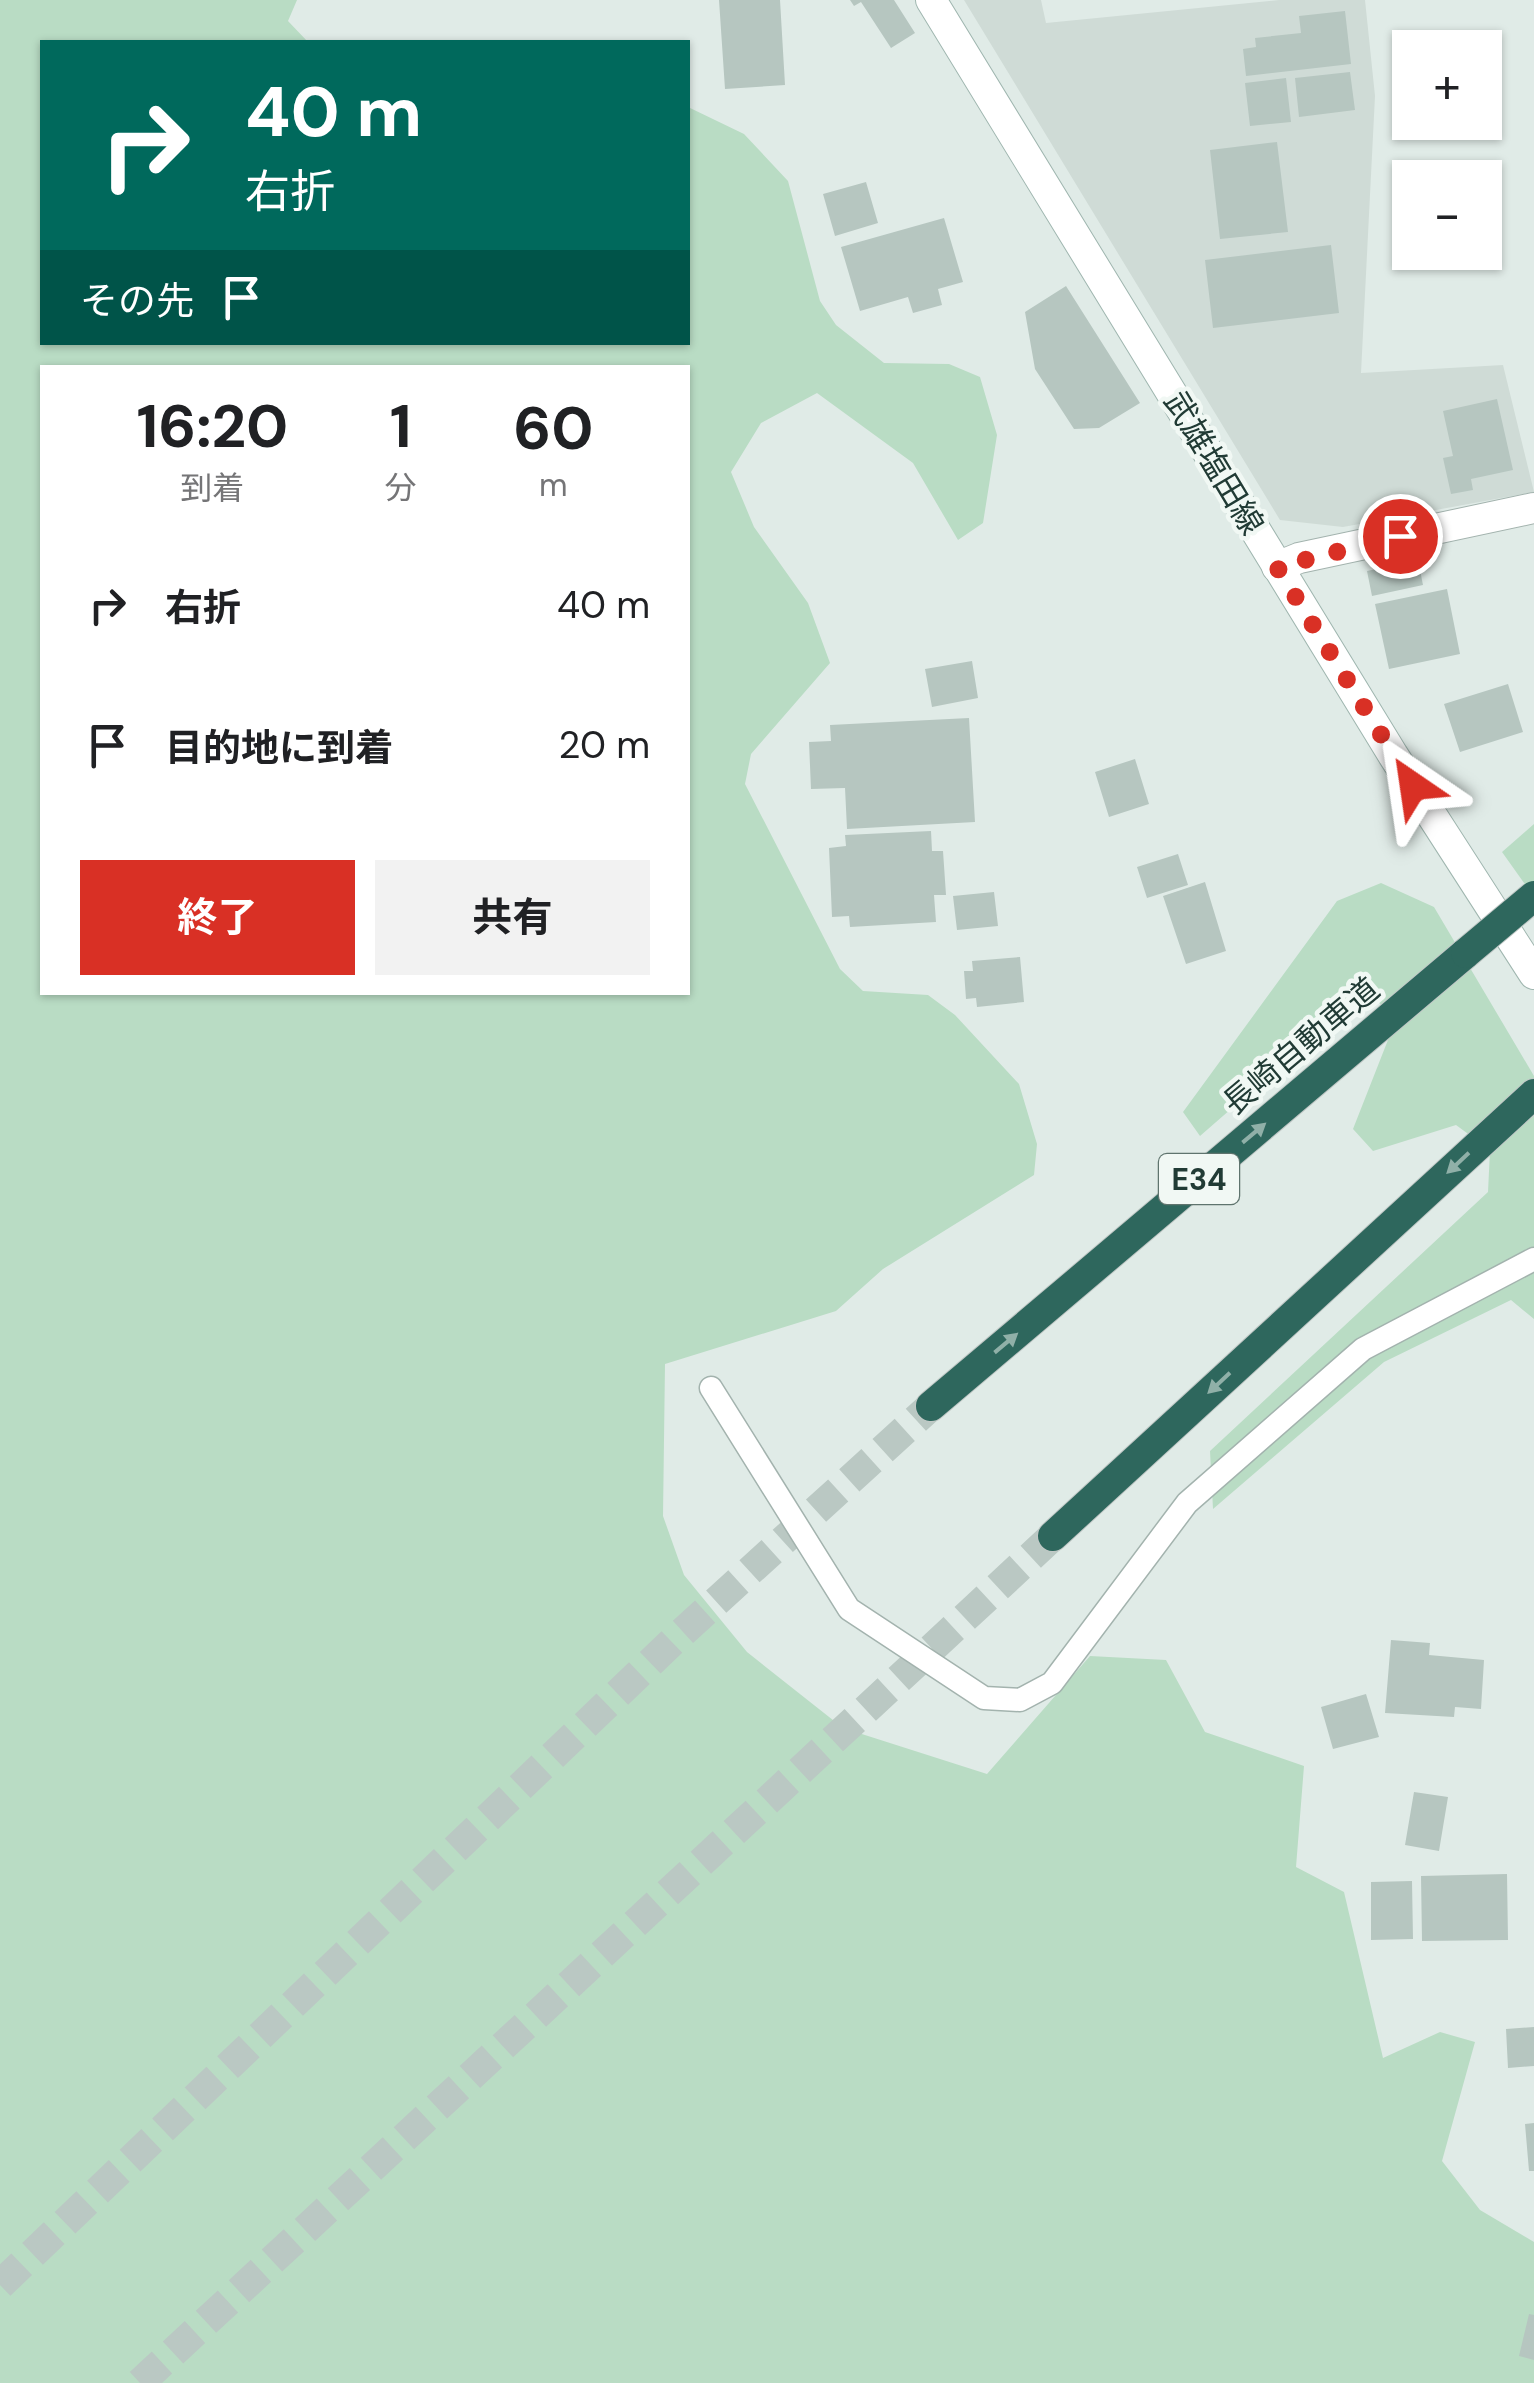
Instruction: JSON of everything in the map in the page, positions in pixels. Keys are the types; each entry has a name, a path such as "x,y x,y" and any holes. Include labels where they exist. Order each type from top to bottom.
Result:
{"highway":[{"name":"長崎自動車道","path":"932,1406 1534,896"},
{"path":"1053,1536 1532,1095"}],"main road":[{"name":"武雄塩田線","path":"931,0 1277,567 1534,974"},
{"path":"1277,567 1299,558 1534,508"}],"lane":[{"path":"712,1388 849,1608 984,1698 1020,1700 1052,1683 1186,1504 1363,1349 1534,1259"}],"shaded area":[{"path":"964,0 1041,0 1046,23 1279,0 1365,0 1375,96 1361,373 1503,365 1534,492 1343,527 1280,520"}],"green space":[{"path":"0,0 297,0 288,21 306,40 40,40 40,345 690,345 690,108 744,134 788,181 820,301 836,325 884,363 949,364 980,377 997,435 983,523 958,540 913,463 817,393 761,423 731,472 754,527 808,603 830,663 751,754 745,784 840,969 863,991 928,995 955,1015 1019,1084 1037,1144 1034,1175 883,1269 836,1311 665,1364 663,1516 684,1575 747,1652 843,1728 987,1774 1090,1656 1166,1660 1205,1732 1304,1766 1296,1867 1344,1892 1383,2058 1440,2032 1475,2042 1442,2161 1480,2210 1534,2242 1534,2383 0,2383"},
{"path":"1534,824 1534,897 1502,852"},
{"path":"1381,883 1434,907 1534,1076 1534,1319 1511,1300 1384,1362 1213,1509 1210,1451 1488,1192 1490,1150 1456,1125 1373,1151 1353,1129 1397,1017 1365,992 1200,1136 1183,1112 1337,901"}],"building":[{"path":"719,0 780,0 785,85 725,89"},
{"path":"850,0 894,0 915,33 891,48 861,2 854,6"},
{"path":"1345,11 1351,64 1246,76 1243,49 1256,47 1255,38 1301,33 1299,16"},
{"path":"1350,72 1355,110 1299,117 1295,78"},
{"path":"1286,78 1291,122 1250,126 1245,83"},
{"path":"1277,142 1288,232 1220,239 1210,150"},
{"path":"866,182 878,223 835,236 823,194"},
{"path":"944,218 963,282 938,289 942,305 913,313 908,297 860,311 841,247"},
{"path":"1331,245 1339,313 1213,328 1205,260"},
{"path":"1066,286 1140,403 1099,428 1074,429 1035,369 1025,312"},
{"path":"1497,399 1513,470 1471,479 1473,490 1451,494 1443,458 1453,456 1443,411"},
{"path":"1418,560 1423,585 1372,596 1367,571"},
{"path":"1447,589 1460,654 1389,669 1375,604"},
{"path":"972,661 978,698 932,707 925,669"},
{"path":"1508,684 1523,732 1460,752 1444,704"},
{"path":"969,718 975,822 847,829 845,788 811,789 809,742 831,741 830,725"},
{"path":"1135,759 1149,804 1109,817 1095,772"},
{"path":"931,831 932,851 943,851 946,895 934,895 936,922 850,927 849,916 832,917 829,848 846,846 845,835"},
{"path":"1178,854 1188,885 1147,898 1137,867"},
{"path":"1205,882 1226,951 1186,964 1163,896"},
{"path":"994,892 998,926 957,930 953,896"},
{"path":"1020,957 1024,1002 977,1007 976,998 966,999 964,971 973,971 972,961"},
{"path":"1391,1640 1430,1643 1429,1655 1484,1660 1481,1709 1455,1707 1454,1717 1385,1713"},
{"path":"1366,1694 1379,1737 1333,1749 1321,1707"},
{"path":"1414,1792 1448,1797 1439,1851 1405,1845"},
{"path":"1507,1874 1508,1940 1422,1941 1421,1876"},
{"path":"1412,1881 1413,1939 1371,1940 1371,1882"},
{"path":"1534,2027 1534,2066 1508,2068 1506,2029"},
{"path":"1534,2123 1534,2171 1529,2171 1525,2124"},
{"path":"1529,2314 1534,2315 1534,2360 1519,2356"}],"tunnel":[{"path":"0,2285 674,1640 931,1406"},
{"path":"140,2383 1053,1536"}],"route":[{"path":"1400,536 1299,558 1277,567 1413,786"}]}
